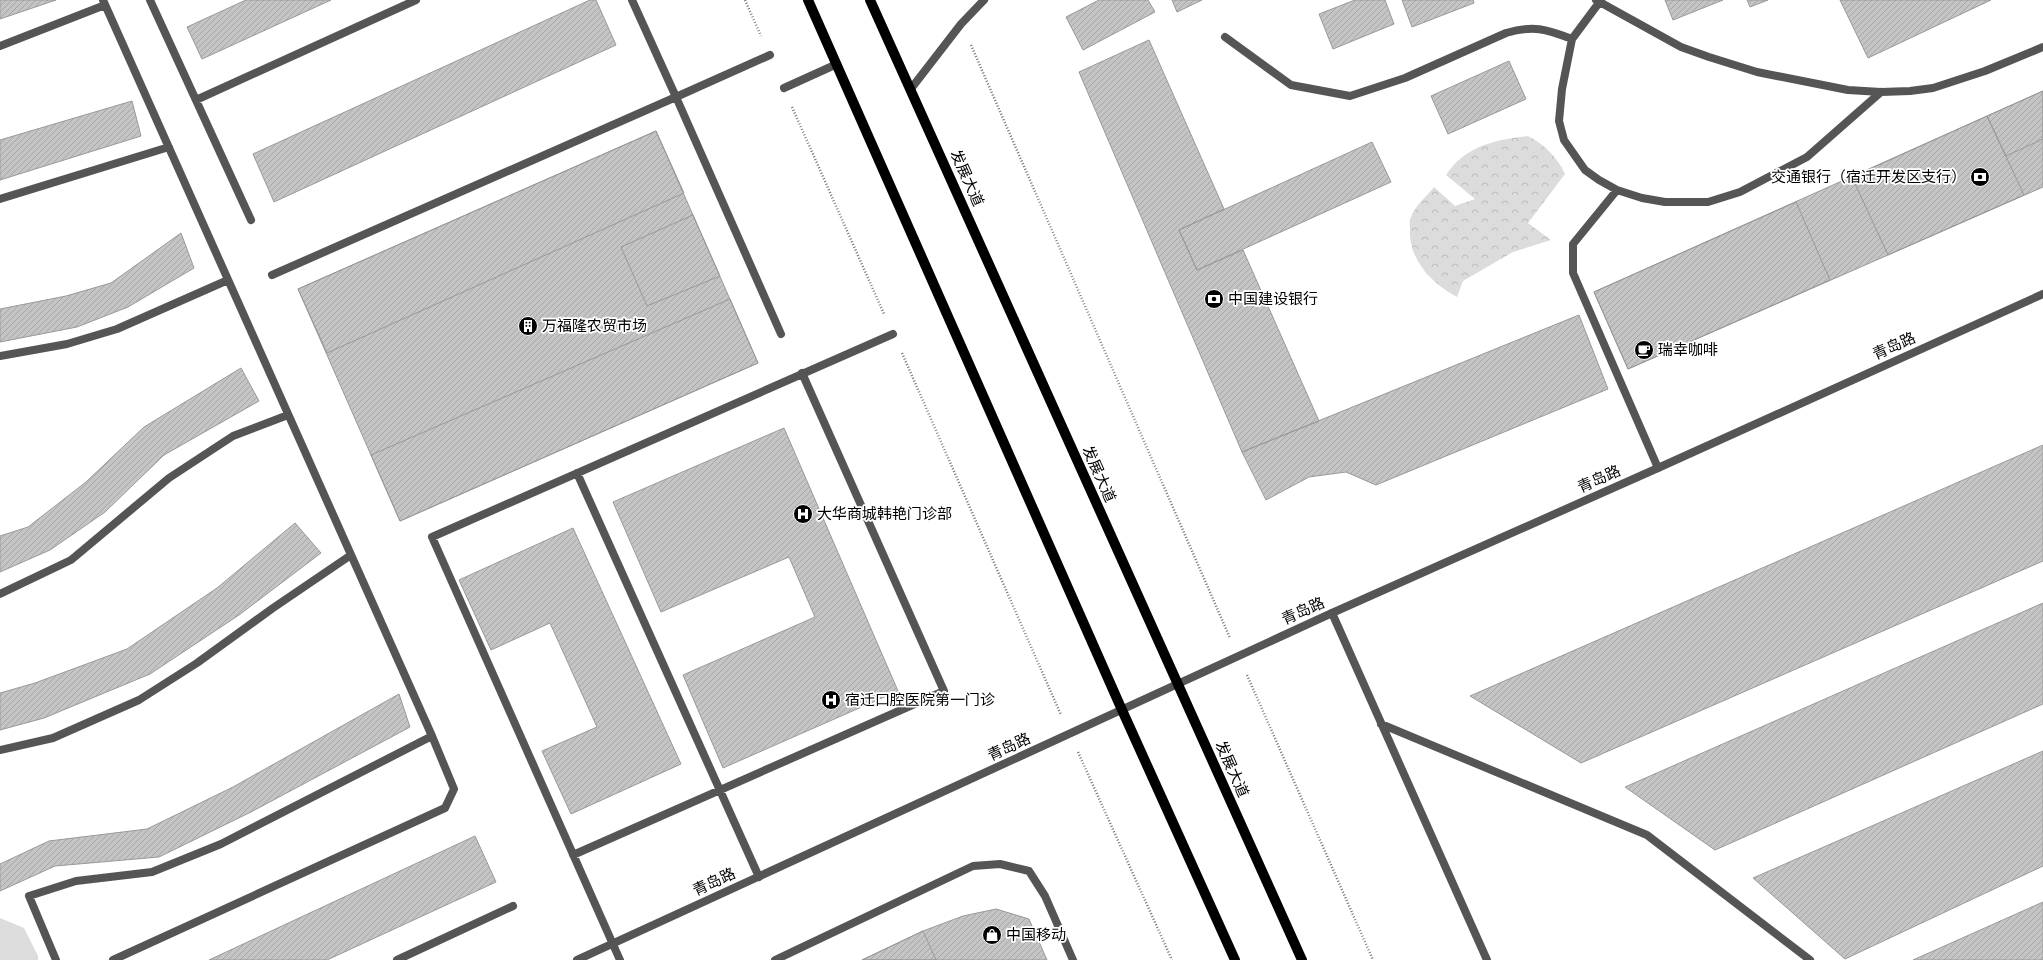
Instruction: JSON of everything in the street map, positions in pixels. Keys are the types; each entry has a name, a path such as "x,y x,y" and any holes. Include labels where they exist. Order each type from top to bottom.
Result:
{"main road":[{"path":"808,0 1122,710 1235,960"},
{"name":"发展大道","path":"870,0 1302,960"}],"street":[{"path":"150,0 251,220"},
{"path":"632,0 781,334"},
{"path":"910,90 961,24 984,0"},
{"path":"196,100 410,1"},
{"path":"1881,92 1807,157 1740,192 1708,202 1687,203 1642,198 1616,190 1586,170 1564,140 1559,121 1562,89 1572,39 1598,1 1681,47 1709,57 1756,72 1848,90 1881,92 1934,88 1985,71 2043,47"},
{"path":"0,46 104,2 432,736 454,789 445,808 113,960"},
{"path":"1225,37 1291,85 1350,96 1405,78 1506,33 1524,28 1542,28 1572,39"},
{"path":"272,275 676,98 770,55"},
{"path":"784,88 837,64"},
{"path":"0,199 169,147"},
{"path":"1616,190 1573,244 1573,273 1658,468"},
{"path":"0,356 67,344 116,329 228,280"},
{"name":"青岛路","path":"577,960 1332,613 2043,294"},
{"path":"620,960 432,536 893,334"},
{"path":"573,855 944,692 802,373"},
{"path":"0,594 71,560 169,478 233,436 288,414"},
{"path":"577,473 759,877"},
{"path":"0,750 53,738 139,700 197,663 273,608 351,555"},
{"path":"1332,613 1487,960"},
{"path":"1381,724 1647,835 1810,960"},
{"path":"56,960 29,896 76,881 152,872 221,844 432,736"},
{"path":"775,960 973,866 1000,864 1029,871 1045,896 1073,960"},
{"path":"397,960 513,906"}],"path":[{"path":"745,0 770,55"},
{"path":"961,24 1373,960"},
{"path":"784,88 1070,734 1172,960"}],"green space":[{"path":"1528,136 1540,143 1550,152 1559,162 1565,174 1528,223 1551,240 1513,252 1463,281 1457,297 1448,292 1431,278 1417,260 1410,240 1410,218 1418,205 1434,187 1455,206 1475,199 1446,175 1454,165 1463,157 1482,146 1493,142"},
{"path":"0,918 24,928 38,956 38,960 0,960"}],"building":[{"path":"0,0 56,0 0,19"},
{"path":"246,0 331,0 202,59 187,27"},
{"path":"590,0 596,0 616,45 274,202 253,154"},
{"path":"1099,0 1148,0 1155,12 1083,50 1066,17"},
{"path":"1172,0 1202,0 1177,12"},
{"path":"1355,0 1385,0 1394,24 1333,49 1319,14"},
{"path":"1402,0 1473,0 1474,3 1412,27"},
{"path":"1665,0 1723,0 1673,20"},
{"path":"1747,0 1768,0 1750,7"},
{"path":"1840,0 1991,0 1868,58"},
{"path":"1149,40 1224,209 1179,230 1197,270 1243,250 1319,421 1242,452 1079,72"},
{"path":"1509,61 1526,99 1448,134 1431,96"},
{"path":"2043,91 2043,187 1628,369 1594,292"},
{"path":"2043,91 2043,139 2006,156 1987,116"},
{"path":"132,101 141,136 0,180 0,140"},
{"path":"1987,116 2024,195 1888,255 1852,177"},
{"name":"万福隆农贸市场","path":"656,131 758,363 400,521 298,289"},
{"path":"656,131 684,193 327,353 298,289"},
{"path":"1372,142 1391,182 1197,270 1179,230"},
{"path":"1796,202 1830,280 1628,369 1594,292"},
{"path":"693,215 720,276 647,306 621,247"},
{"path":"181,233 194,268 128,307 77,327 0,342 0,309 66,296 111,283"},
{"path":"730,299 758,363 400,521 371,455"},
{"path":"1579,315 1608,389 1376,485 1346,472 1309,477 1266,500 1242,452"},
{"path":"241,368 259,401 164,455 105,512 50,550 0,572 0,536 28,527 86,482 144,427"},
{"path":"784,428 898,691 723,768 683,675 815,617 789,557 661,612 613,502"},
{"path":"2043,445 2043,561 1581,763 1470,696"},
{"path":"295,523 321,553 239,615 150,674 44,718 0,730 0,693 35,683 127,649 217,588"},
{"path":"573,528 681,764 571,814 542,751 597,727 550,623 491,650 459,580"},
{"path":"2043,603 2043,704 1715,850 1625,787"},
{"path":"399,694 410,727 251,812 159,857 55,866 0,891 0,864 49,841 147,829 233,787"},
{"path":"2043,751 2043,866 1845,959 1753,878"},
{"path":"475,836 496,882 327,960 209,960"},
{"path":"2043,902 2043,960 1913,960"},
{"path":"996,909 1029,919 1047,960 862,960 923,931 963,916"},
{"path":"923,931 936,960 862,960"}],"place":[{"name":"交通银行（宿迁开发区支行）","path":"1980,177"},
{"name":"中国建设银行","path":"1214,299"},
{"name":"万福隆农贸市场","path":"528,326"},
{"name":"瑞幸咖啡","path":"1644,350"},
{"name":"大华商城韩艳门诊部","path":"803,514"},
{"name":"宿迁口腔医院第一门诊","path":"831,700"},
{"name":"中国移动","path":"992,935"}]}
